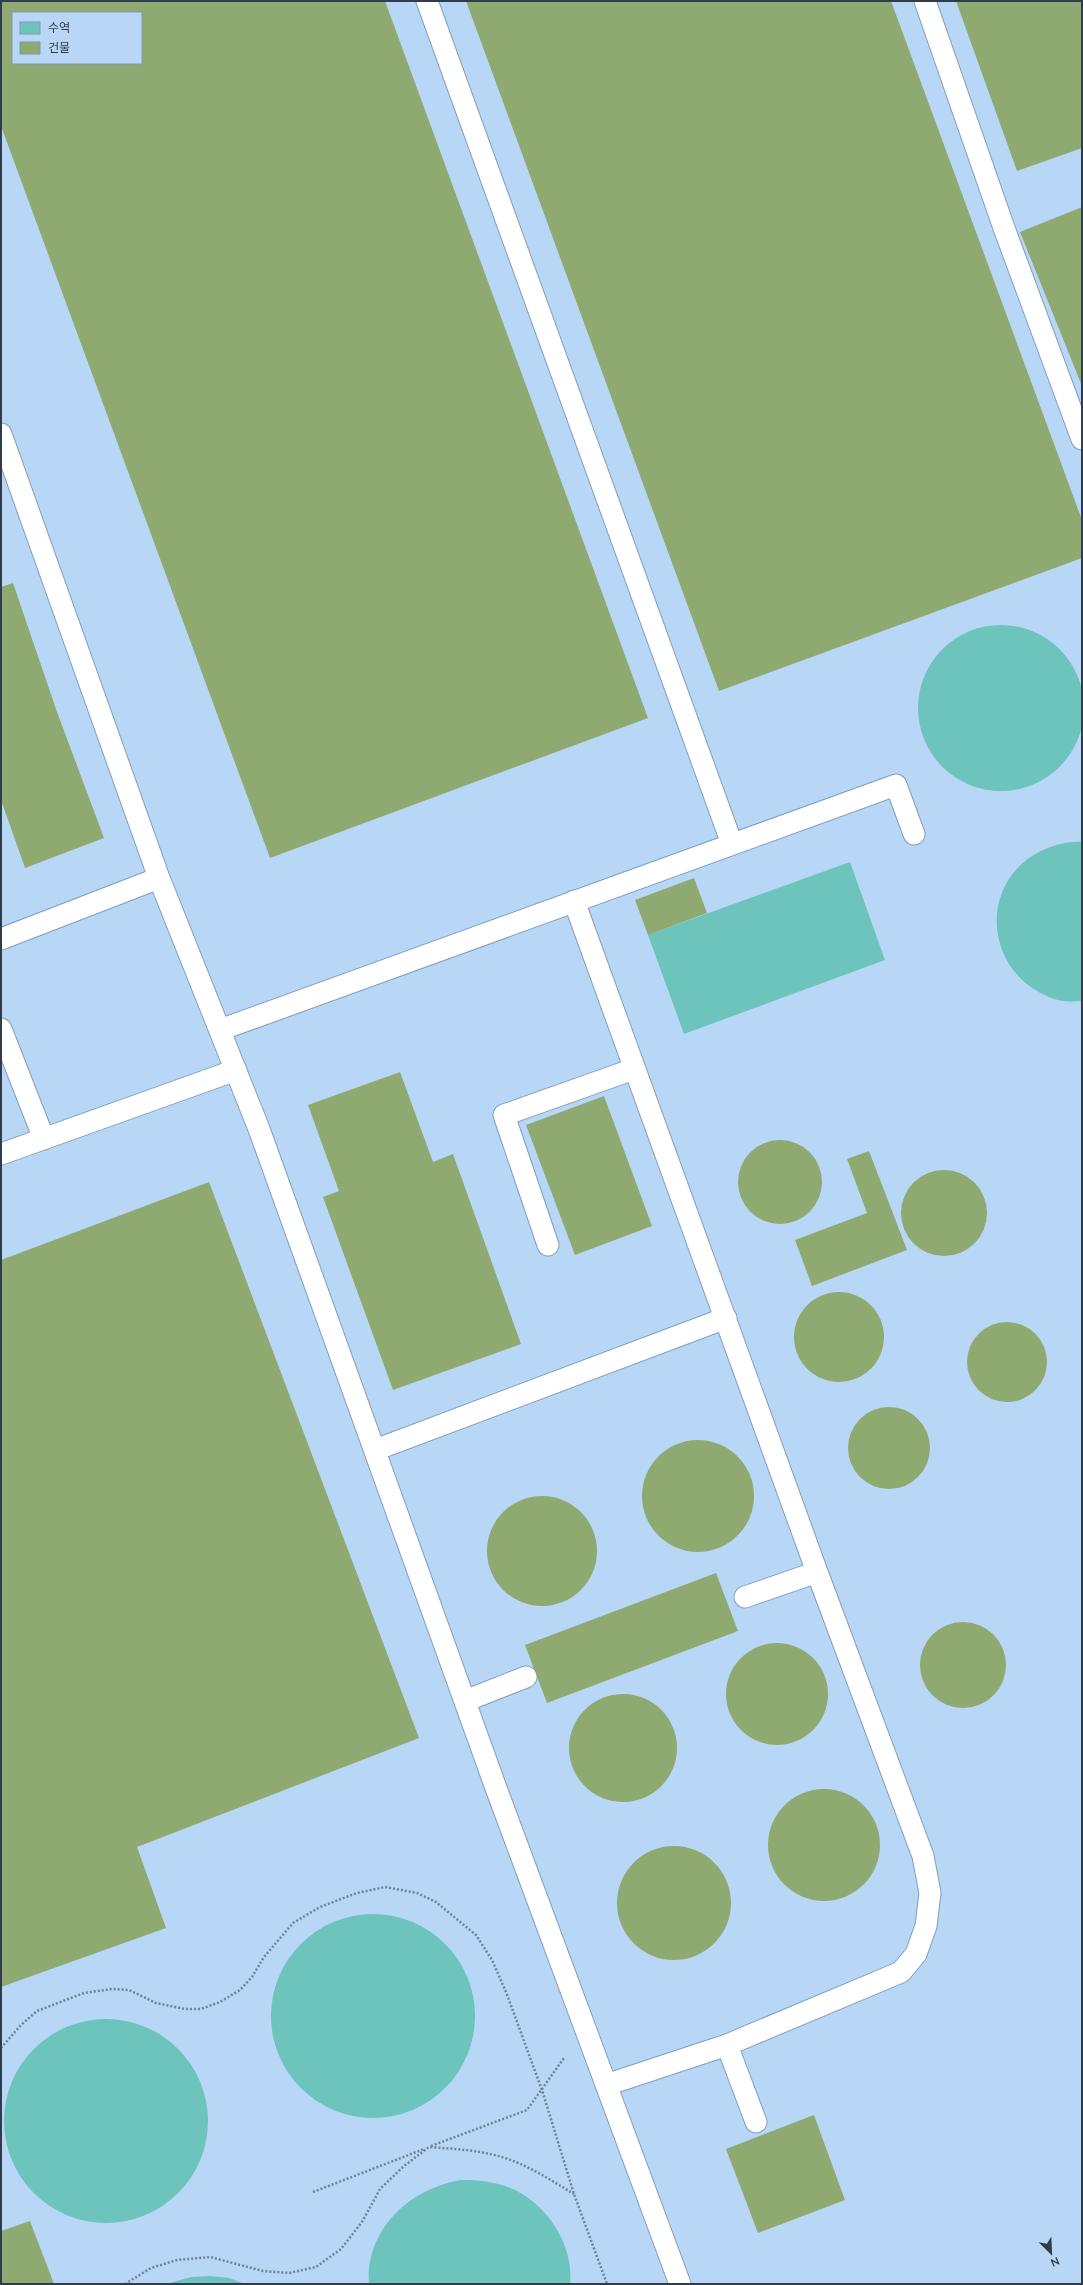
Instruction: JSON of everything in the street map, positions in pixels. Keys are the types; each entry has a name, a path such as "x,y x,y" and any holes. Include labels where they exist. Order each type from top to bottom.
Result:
{"lane":[{"path":"427,1 732,844"},
{"path":"925,1 1004,228 1082,439"},
{"path":"1,434 159,878 236,1070 465,1701 680,2284"},
{"path":"220,1030 896,785 914,834"},
{"path":"1,939 159,878"},
{"path":"574,902 817,1572 923,1856 930,1893 926,1926 916,1954 901,1972 727,2045 606,2085"},
{"path":"1,1029 44,1139"},
{"path":"548,1245 504,1115 634,1069"},
{"path":"1,1154 236,1070"},
{"path":"374,1450 726,1318"},
{"path":"745,1597 817,1572"},
{"path":"465,1701 526,1677"},
{"path":"727,2045 756,2122"}],"path":[{"path":"1,2048 20,2025 37,2011 84,1993 112,1989 129,1990 156,2003 185,2009 201,2009 220,2002 240,1990 252,1977 268,1952 293,1923 320,1907 357,1893 385,1887 417,1893 436,1902 476,1935 492,1960 506,1992 542,2090 574,2194 607,2284"},
{"path":"313,2192 527,2110 586,2028"},
{"path":"125,2284 151,2268 177,2260 210,2257 263,2271 289,2273 316,2267 341,2249 362,2222 380,2189 404,2166 429,2147 473,2150 506,2158 532,2169 574,2194"}],"water":[{"path":"993,625 1009,625 1033,631 1060,649 1078,676 1083,692 1083,724 1078,740 1060,767 1047,777 1025,788 1009,791 993,791 969,785 948,772 937,761 924,740 921,732 918,716 918,700 924,676 937,655 948,644 969,631 977,628"},
{"path":"1082,842 1082,1001 1066,1001 1054,999 1040,993 1028,985 1013,970 1003,953 998,934 997,914 1001,895 1010,878 1023,863 1041,851 1051,847 1066,843"},
{"path":"850,862 885,960 684,1034 648,935"},
{"path":"363,1914 383,1914 403,1918 421,1926 438,1937 452,1951 463,1968 471,1986 475,2006 475,2026 471,2046 463,2064 452,2081 438,2095 421,2106 403,2114 383,2118 363,2118 343,2114 325,2106 308,2095 294,2081 283,2064 275,2046 271,2026 271,2006 275,1986 283,1968 294,1951 308,1937 325,1926 343,1918"},
{"path":"106,2019 136,2023 154,2031 171,2042 185,2056 196,2073 204,2091 208,2121 204,2151 196,2169 185,2186 171,2200 154,2211 136,2219 106,2223 76,2219 58,2211 41,2200 27,2186 16,2169 8,2151 4,2121 8,2091 16,2073 27,2056 41,2042 58,2031 76,2023"},
{"path":"461,2180 489,2182 509,2187 527,2197 538,2207 557,2229 563,2242 568,2256 570,2284 369,2284 370,2264 375,2246 383,2229 395,2214 409,2202 425,2192"},
{"path":"210,2276 229,2278 245,2284 166,2284 191,2277"}],"building":[{"path":"1,1 385,1 648,718 270,858 1,126"},
{"path":"466,1 891,1 1082,520 1082,558 719,691"},
{"path":"956,1 1082,1 1082,148 1017,171"},
{"path":"1082,207 1082,386 1020,232"},
{"path":"13,583 57,712 104,838 25,868 1,800 1,587"},
{"path":"694,878 707,913 648,935 635,900"},
{"path":"400,1072 433,1162 453,1154 521,1344 393,1390 323,1197 339,1191 308,1105"},
{"path":"604,1096 652,1226 575,1255 526,1125"},
{"path":"772,1140 788,1140 804,1147 815,1158 822,1174 822,1190 819,1198 810,1212 804,1217 788,1224 772,1224 756,1217 745,1206 738,1190 738,1174 745,1158 756,1147"},
{"path":"869,1151 907,1250 812,1286 795,1240 867,1213 847,1159"},
{"path":"944,1170 960,1173 968,1177 980,1189 984,1197 987,1213 984,1229 980,1237 968,1249 960,1253 944,1256 928,1253 920,1249 908,1237 904,1229 901,1213 904,1197 908,1189 920,1177 928,1173"},
{"path":"209,1182 419,1738 137,1847 166,1928 1,1987 1,1260"},
{"path":"839,1292 856,1295 871,1305 881,1320 884,1337 881,1354 871,1369 856,1379 839,1382 822,1379 807,1369 797,1354 794,1337 797,1320 807,1305 822,1295"},
{"path":"1007,1322 1022,1325 1035,1334 1044,1347 1047,1362 1044,1377 1035,1390 1022,1399 1007,1402 992,1399 979,1390 970,1377 967,1362 970,1347 979,1334 992,1325"},
{"path":"889,1407 905,1410 918,1419 927,1432 930,1448 927,1464 918,1477 905,1486 889,1489 873,1486 860,1477 851,1464 848,1448 851,1432 860,1419 873,1410"},
{"path":"698,1440 719,1445 729,1450 737,1457 744,1465 749,1475 754,1496 749,1517 744,1527 737,1535 729,1542 719,1547 698,1552 677,1547 667,1542 659,1535 652,1527 647,1517 642,1496 647,1475 652,1465 659,1457 667,1450 677,1445"},
{"path":"542,1496 563,1500 573,1505 581,1512 588,1520 593,1530 597,1551 593,1572 588,1582 581,1590 573,1597 563,1602 542,1606 521,1602 511,1597 503,1590 496,1582 491,1572 487,1551 491,1530 496,1520 503,1512 511,1505 521,1500"},
{"path":"716,1573 738,1631 547,1703 525,1645"},
{"path":"963,1622 980,1625 994,1634 1003,1648 1006,1665 1003,1682 994,1696 980,1705 963,1708 946,1705 932,1696 923,1682 920,1665 923,1648 932,1634 946,1625"},
{"path":"777,1643 797,1647 805,1651 813,1658 820,1666 824,1674 828,1694 824,1714 820,1722 813,1730 805,1737 797,1741 777,1745 757,1741 749,1737 741,1730 734,1722 730,1714 726,1694 730,1674 734,1666 741,1658 749,1651 757,1647"},
{"path":"623,1694 644,1698 661,1710 673,1727 677,1748 673,1769 661,1786 644,1798 623,1802 602,1798 585,1786 573,1769 569,1748 573,1727 585,1710 602,1698"},
{"path":"824,1789 835,1790 845,1794 855,1799 863,1806 870,1814 875,1824 879,1834 879,1856 875,1866 870,1876 863,1884 855,1891 845,1896 835,1900 824,1901 813,1900 803,1896 793,1891 785,1884 778,1876 773,1866 769,1856 768,1845 769,1834 773,1824 778,1814 785,1806 793,1799 803,1794 813,1790"},
{"path":"674,1846 696,1850 715,1862 727,1881 731,1903 727,1925 715,1944 696,1956 674,1960 652,1956 633,1944 621,1925 617,1903 621,1881 633,1862 652,1850"},
{"path":"814,2115 845,2200 758,2233 726,2149"},
{"path":"30,2221 54,2284 1,2284 1,2231"}]}
